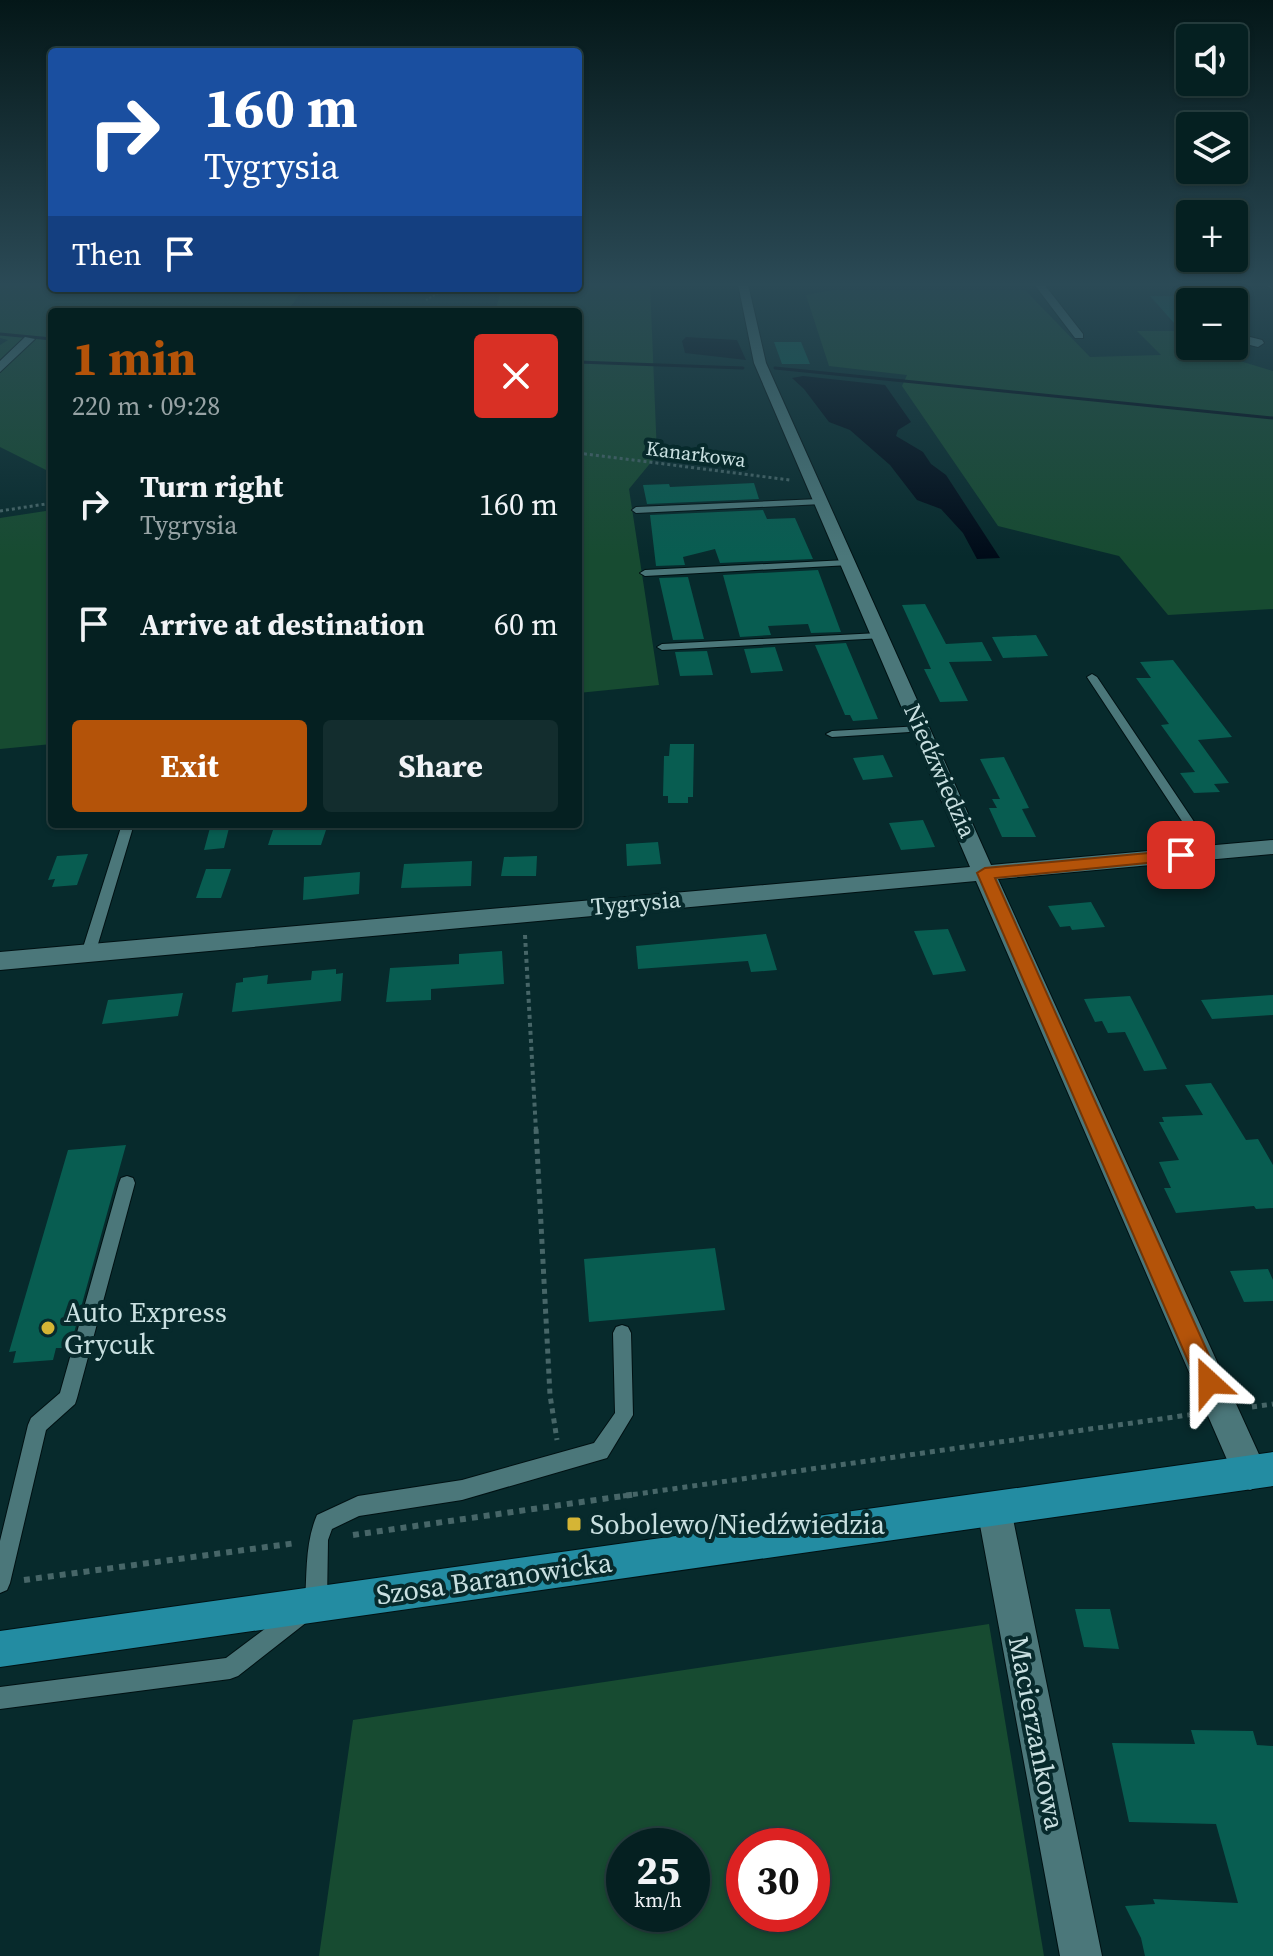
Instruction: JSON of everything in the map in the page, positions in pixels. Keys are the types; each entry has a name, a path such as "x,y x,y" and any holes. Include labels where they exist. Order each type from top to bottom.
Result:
{"main road":[{"name":"Szosa Baranowicka","path":"0,1649 1262,1471"}],"street":[{"name":"Niedźwiedzia","path":"765,375 1222,1411 1262,1471"},
{"name":"Tygrysia","path":"0,961 1273,847"},
{"name":"Macierzankowa","path":"994,1509 1081,1956"}],"lane":[{"path":"636,510 819,502"},
{"path":"645,573 847,563"},
{"path":"662,647 879,636"},
{"path":"1092,677 1209,853"},
{"path":"832,734 921,729"},
{"path":"88,954 127,828"},
{"path":"8,1582 38,1425 68,1398 127,1183"},
{"path":"0,1698 230,1668 317,1602 318,1540 324,1522 358,1506 462,1490 600,1451 624,1415 622,1333"}],"path":[{"name":"Kanarkowa","path":"582,454 810,482"},
{"path":"0,511 48,504"},
{"path":"524,913 550,1395 561,1463"},
{"path":"8,1582 1273,1404"}],"green space":[{"path":"0,375 48,375 48,471 0,447"},
{"path":"582,375 654,375 657,455 629,489 659,685 582,693"},
{"path":"907,375 1273,375 1273,609 1168,615 1119,556 998,526 902,386"},
{"path":"48,511 48,744 0,749 0,518"},
{"path":"989,1624 1044,1956 319,1956 353,1720"}],"water":[{"path":"803,376 885,385 911,422 898,430 896,436 923,452 931,464 946,475 1000,558 977,559 963,533 941,509 917,500 890,465 850,430 829,422 792,378"}],"building":[{"path":"754,483 759,499 647,504 643,485 669,484 670,487"},
{"path":"763,510 767,519 795,518 813,559 720,563 715,549 683,557 685,565 656,566 650,515"},
{"path":"818,570 841,632 811,633 808,624 768,626 771,635 740,637 723,575"},
{"path":"688,577 704,639 673,640 659,578"},
{"path":"925,604 946,644 982,642 992,661 949,662 968,701 940,702 924,669 931,669 902,605"},
{"path":"1036,635 1048,656 1003,658 992,637"},
{"path":"846,643 878,719 853,721 850,715 845,715 815,645"},
{"path":"775,647 783,671 751,673 744,649"},
{"path":"707,651 713,675 680,676 675,652"},
{"path":"1173,660 1232,737 1198,740 1229,783 1214,784 1220,792 1194,793 1180,773 1195,772 1161,725 1169,724 1136,678 1151,678 1140,662"},
{"path":"670,744 694,744 693,797 688,797 688,803 668,803 668,796 663,796 664,756 669,756"},
{"path":"883,755 893,777 863,780 853,758"},
{"path":"1004,757 1029,808 1022,809 1036,837 1002,837 989,808 997,808 992,799 1000,799 980,759"},
{"path":"923,820 935,847 901,850 889,823"},
{"path":"210,828 229,828 224,848 204,850"},
{"path":"274,828 327,828 321,845 268,845"},
{"path":"658,842 661,864 627,866 626,844"},
{"path":"88,854 77,885 52,887 55,879 48,880 57,856"},
{"path":"537,856 536,876 501,876 504,857"},
{"path":"472,861 471,886 401,888 404,864"},
{"path":"206,869 231,869 221,898 196,898"},
{"path":"360,872 359,894 303,900 304,877"},
{"path":"1091,902 1105,927 1072,930 1070,926 1060,927 1048,906"},
{"path":"948,929 966,971 933,975 914,931"},
{"path":"766,934 777,970 751,972 748,961 638,969 636,946"},
{"path":"502,951 504,984 431,989 431,1000 386,1002 390,968 459,964 459,954"},
{"path":"336,969 336,974 343,973 341,1001 232,1012 236,983 243,982 243,978 268,975 267,984 311,980 312,971"},
{"path":"183,993 178,1016 102,1024 108,1000"},
{"path":"1273,995 1273,1015 1212,1019 1201,1000"},
{"path":"1130,996 1167,1069 1144,1071 1125,1032 1108,1033 1102,1021 1095,1022 1084,999"},
{"path":"1211,1083 1246,1140 1258,1139 1273,1165 1273,1208 1256,1209 1254,1206 1176,1213 1164,1188 1171,1188 1159,1162 1179,1160 1159,1122 1164,1122 1162,1117 1203,1115 1185,1085"},
{"path":"126,1145 72,1340 65,1341 64,1348 56,1348 53,1360 13,1363 16,1351 9,1352 68,1150"},
{"path":"715,1248 725,1310 589,1322 584,1259"},
{"path":"1268,1269 1273,1280 1273,1301 1244,1302 1230,1271"},
{"path":"1075,1609 1110,1609 1119,1649 1084,1647"},
{"path":"1191,1730 1253,1731 1257,1745 1273,1746 1273,1956 1145,1956 1141,1938 1125,1906 1155,1904 1153,1899 1238,1903 1216,1824 1129,1822 1112,1743 1195,1744"}],"waterway":[{"path":"848,375 1273,418"}],"place":[{"name":"Auto Express Grycuk","path":"48,1328"},
{"name":"Sobolewo/Niedźwiedzia","path":"574,1524"}],"route":[{"path":"1181,855 985,873 1209,1382"}]}
